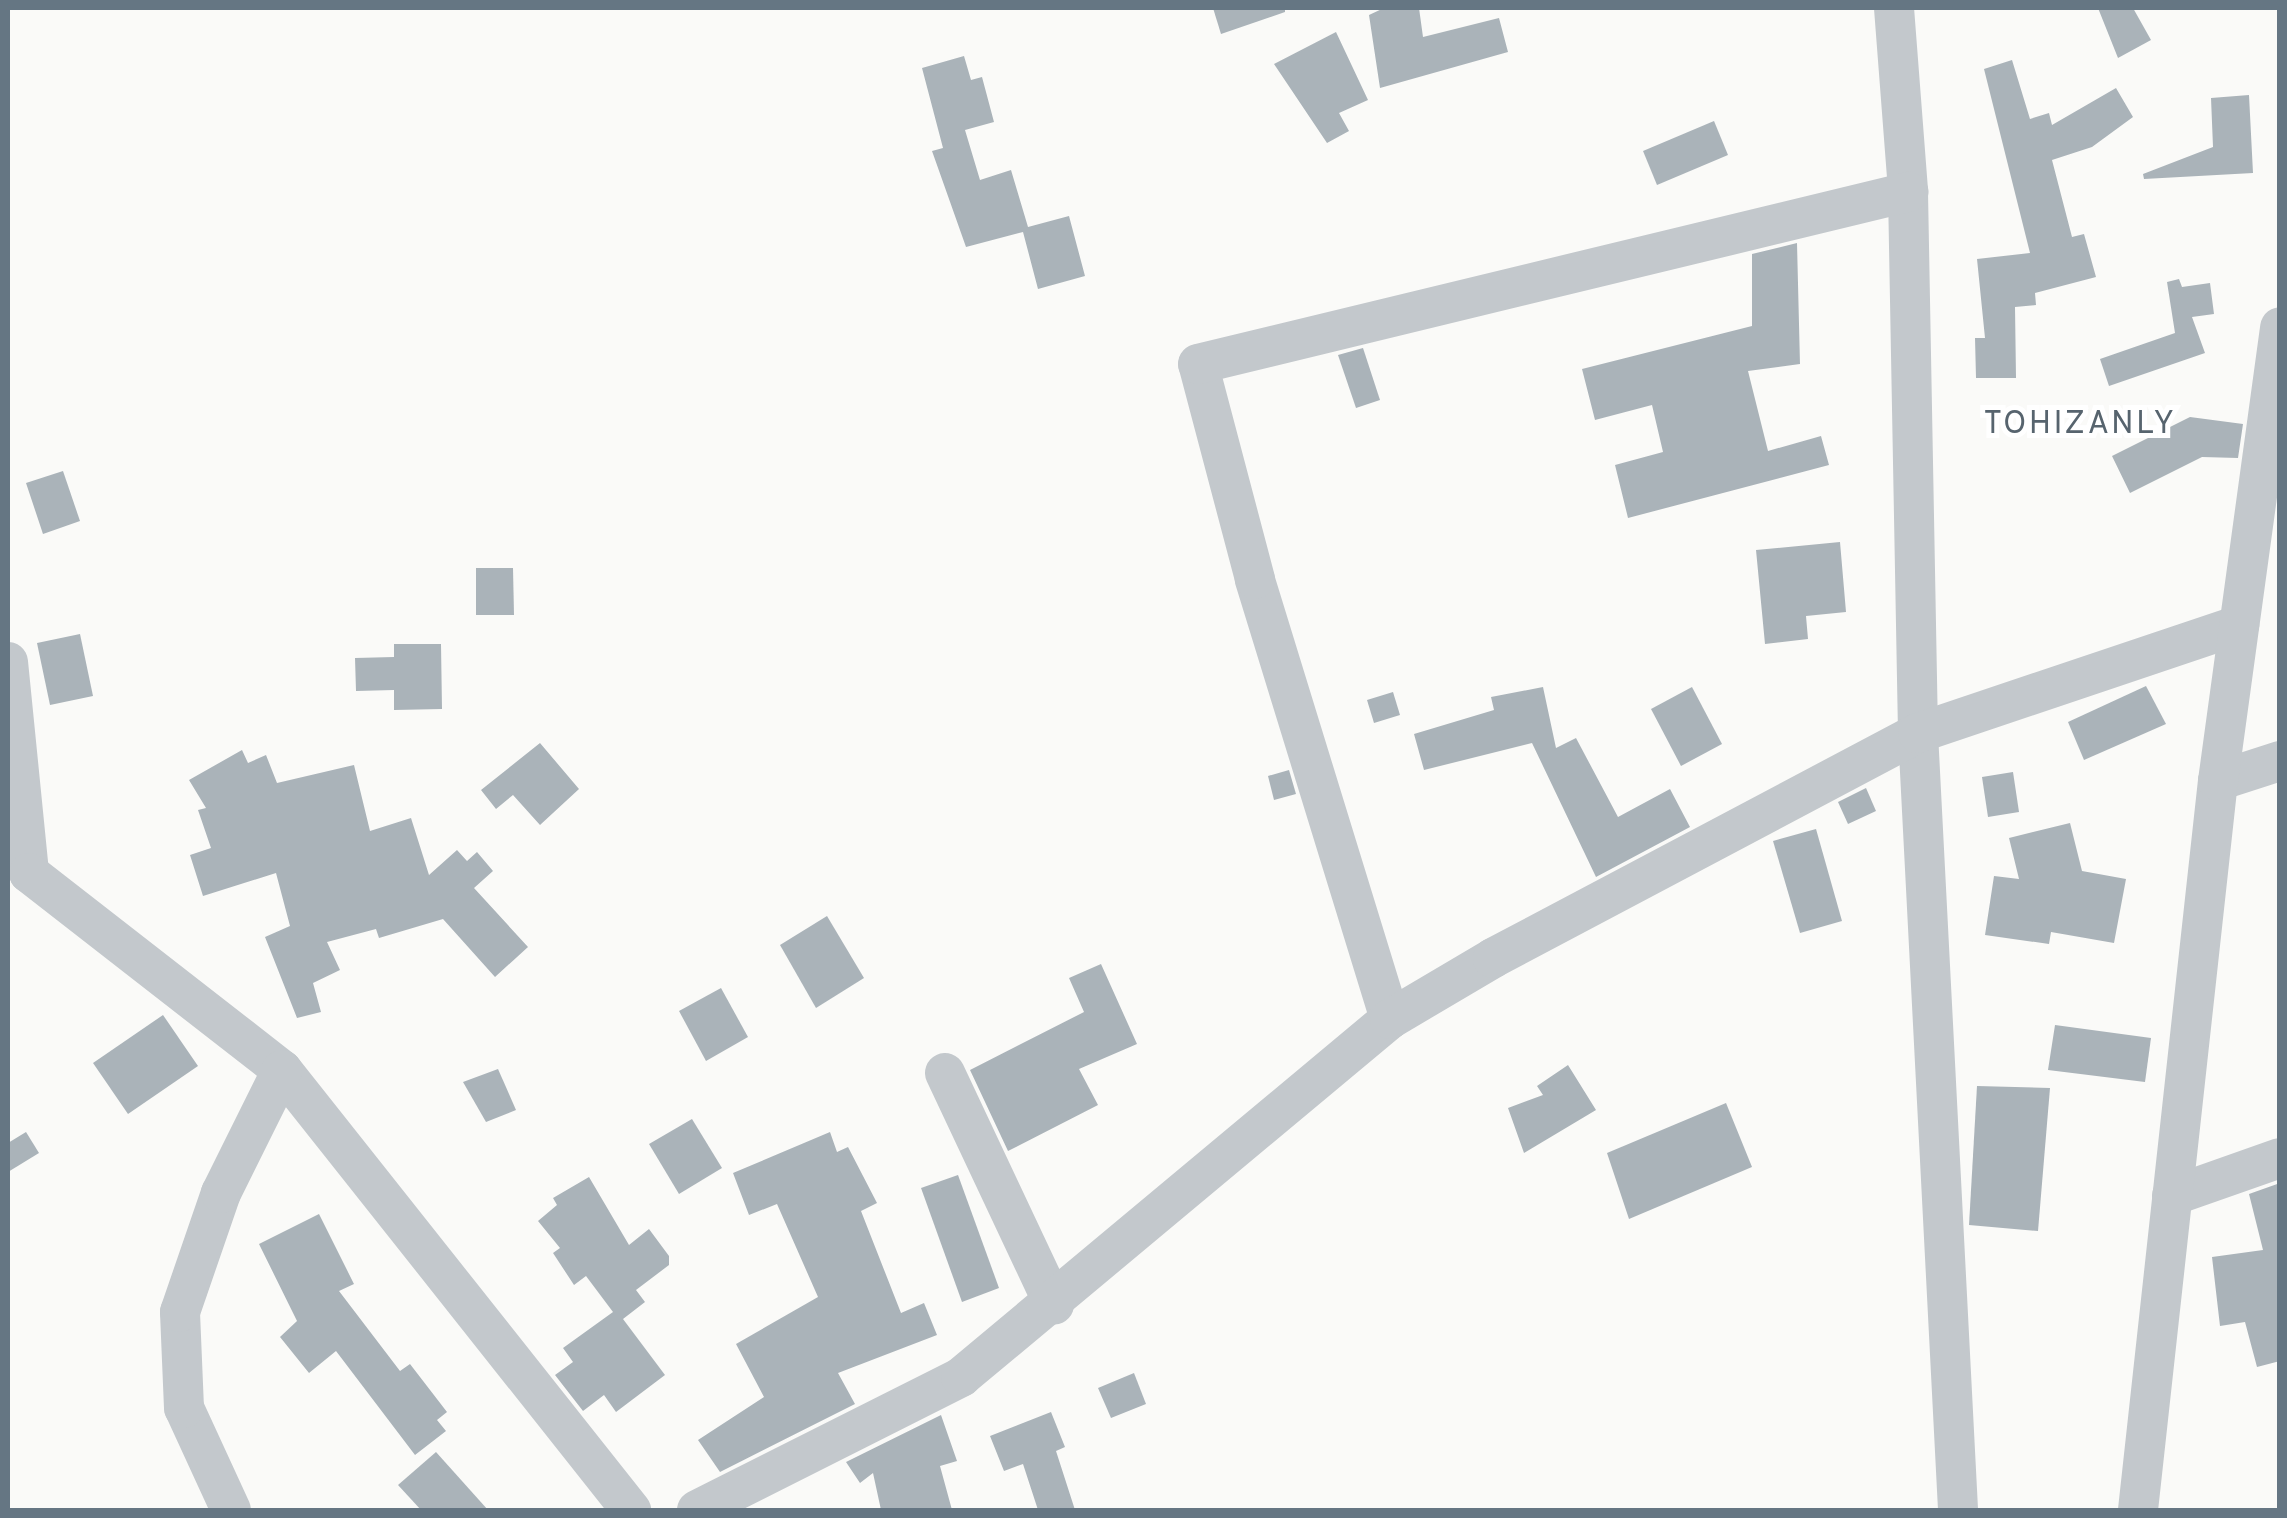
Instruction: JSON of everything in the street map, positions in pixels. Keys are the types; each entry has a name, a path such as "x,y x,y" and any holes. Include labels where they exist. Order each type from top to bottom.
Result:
{"street":[{"path":"1894,8 1908,192 1918,733 1958,1510"},
{"path":"1390,1019 1255,579 1198,364 1908,192"},
{"path":"2138,1510 2218,781 2270,437 2280,327"},
{"path":"716,1507 961,1377 1054,1305 1390,1019 1918,733 2239,625"},
{"path":"8,662 18,880 282,1070 631,1510"},
{"path":"2218,781 2280,761"},
{"path":"230,1510 184,1408 180,1312 220,1193 282,1070"},
{"path":"945,1073 1054,1305"},
{"path":"2172,1196 2280,1158"}],"building":[{"path":"1213,8 1285,8 1285,12 1221,34"},
{"path":"1384,8 1419,8 1423,37 1499,18 1508,52 1380,88 1369,15"},
{"path":"2098,8 2133,8 2151,40 2118,58"},
{"path":"1336,32 1368,100 1339,113 1349,131 1327,143 1274,64"},
{"path":"964,56 971,80 982,77 994,122 965,130 980,180 1011,170 1028,227 1069,216 1085,276 1038,289 1023,232 966,247 932,151 943,148 922,68"},
{"path":"2012,60 2030,119 2049,113 2052,125 2116,88 2133,117 2092,147 2052,160 2072,237 2084,234 2096,277 2035,293 2036,305 2015,307 2016,378 1976,378 1975,338 1985,338 1977,259 2030,253 1984,69"},
{"path":"2249,95 2253,173 2144,179 2143,174 2213,147 2211,98"},
{"path":"1714,121 1728,155 1657,185 1643,151"},
{"path":"1797,243 1800,364 1748,371 1768,451 1821,436 1829,465 1628,518 1615,465 1663,452 1652,405 1595,420 1582,369 1752,326 1752,254"},
{"path":"2179,279 2182,287 2210,283 2214,314 2192,317 2205,353 2109,386 2100,359 2175,333 2167,282"},
{"path":"1363,348 1380,400 1356,408 1338,355"},
{"path":"2190,417 2243,424 2238,458 2202,457 2130,493 2112,456"},
{"path":"63,471 80,521 43,534 26,483"},
{"path":"1840,542 1846,612 1806,616 1808,639 1765,644 1756,550"},
{"path":"476,568 513,568 514,615 476,615"},
{"path":"80,634 93,696 50,705 37,643"},
{"path":"394,644 441,644 442,709 394,710 394,690 356,691 355,658 394,657"},
{"path":"2146,686 2166,724 2084,760 2068,722"},
{"path":"1543,687 1556,748 1576,738 1618,817 1670,789 1690,827 1596,877 1532,743 1424,770 1414,734 1494,710 1491,697"},
{"path":"1692,687 1722,744 1681,766 1651,709"},
{"path":"1393,692 1400,715 1374,723 1367,700"},
{"path":"540,743 579,789 540,825 513,795 496,809 481,790"},
{"path":"242,750 248,763 266,755 277,783 354,765 370,831 411,818 429,875 457,850 467,861 477,852 493,871 474,888 528,947 495,977 443,919 379,938 376,929 327,942 340,970 313,983 321,1012 297,1018 265,937 290,926 276,873 203,896 190,855 211,848 198,810 206,808 189,780"},
{"path":"1289,770 1296,794 1274,800 1268,776"},
{"path":"2013,772 2019,812 1988,817 1982,777"},
{"path":"1866,788 1876,811 1848,824 1838,802"},
{"path":"2070,823 2082,871 2126,879 2114,943 2051,932 2049,944 1985,935 1994,876 2019,879 2009,838"},
{"path":"1816,829 1842,921 1800,933 1773,841"},
{"path":"827,916 864,978 816,1008 780,945"},
{"path":"1101,964 1137,1044 1079,1069 1098,1105 1008,1151 970,1070 1084,1012 1069,978"},
{"path":"721,988 748,1037 706,1061 679,1011"},
{"path":"163,1015 198,1066 128,1114 93,1063"},
{"path":"2055,1025 2151,1038 2145,1082 2048,1070"},
{"path":"1568,1065 1596,1110 1524,1153 1508,1108 1543,1095 1537,1086"},
{"path":"498,1069 516,1110 486,1122 463,1082"},
{"path":"1977,1086 2050,1088 2038,1231 1969,1225"},
{"path":"1726,1103 1752,1167 1629,1219 1607,1153"},
{"path":"692,1119 722,1168 679,1194 649,1144"},
{"path":"26,1132 39,1153 8,1172 8,1143"},
{"path":"830,1132 837,1152 848,1147 877,1203 861,1211 901,1313 924,1303 937,1335 838,1373 855,1404 720,1472 698,1440 764,1397 736,1344 818,1297 777,1204 749,1215 733,1173"},
{"path":"958,1175 999,1288 962,1302 921,1188"},
{"path":"589,1177 629,1245 649,1229 669,1256 669,1265 636,1290 645,1302 623,1319 665,1375 616,1412 604,1395 583,1411 555,1375 573,1362 563,1348 613,1312 586,1276 574,1285 553,1253 560,1248 538,1221 557,1205 553,1198"},
{"path":"2280,1183 2280,1361 2257,1367 2245,1322 2220,1326 2212,1257 2263,1250 2249,1194"},
{"path":"319,1214 354,1284 339,1291 400,1371 410,1364 447,1412 437,1420 446,1431 415,1455 336,1351 309,1373 280,1337 297,1321 259,1244"},
{"path":"1134,1373 1146,1404 1111,1418 1098,1388"},
{"path":"1051,1412 1065,1447 1056,1451 1075,1510 1038,1510 1023,1464 1004,1471 990,1436"},
{"path":"941,1415 957,1461 940,1466 952,1510 881,1510 873,1473 860,1483 846,1462"},
{"path":"436,1452 488,1510 421,1510 398,1485"}],"district":[{"name":"TOHIZANLY","path":"2080,425"}]}
